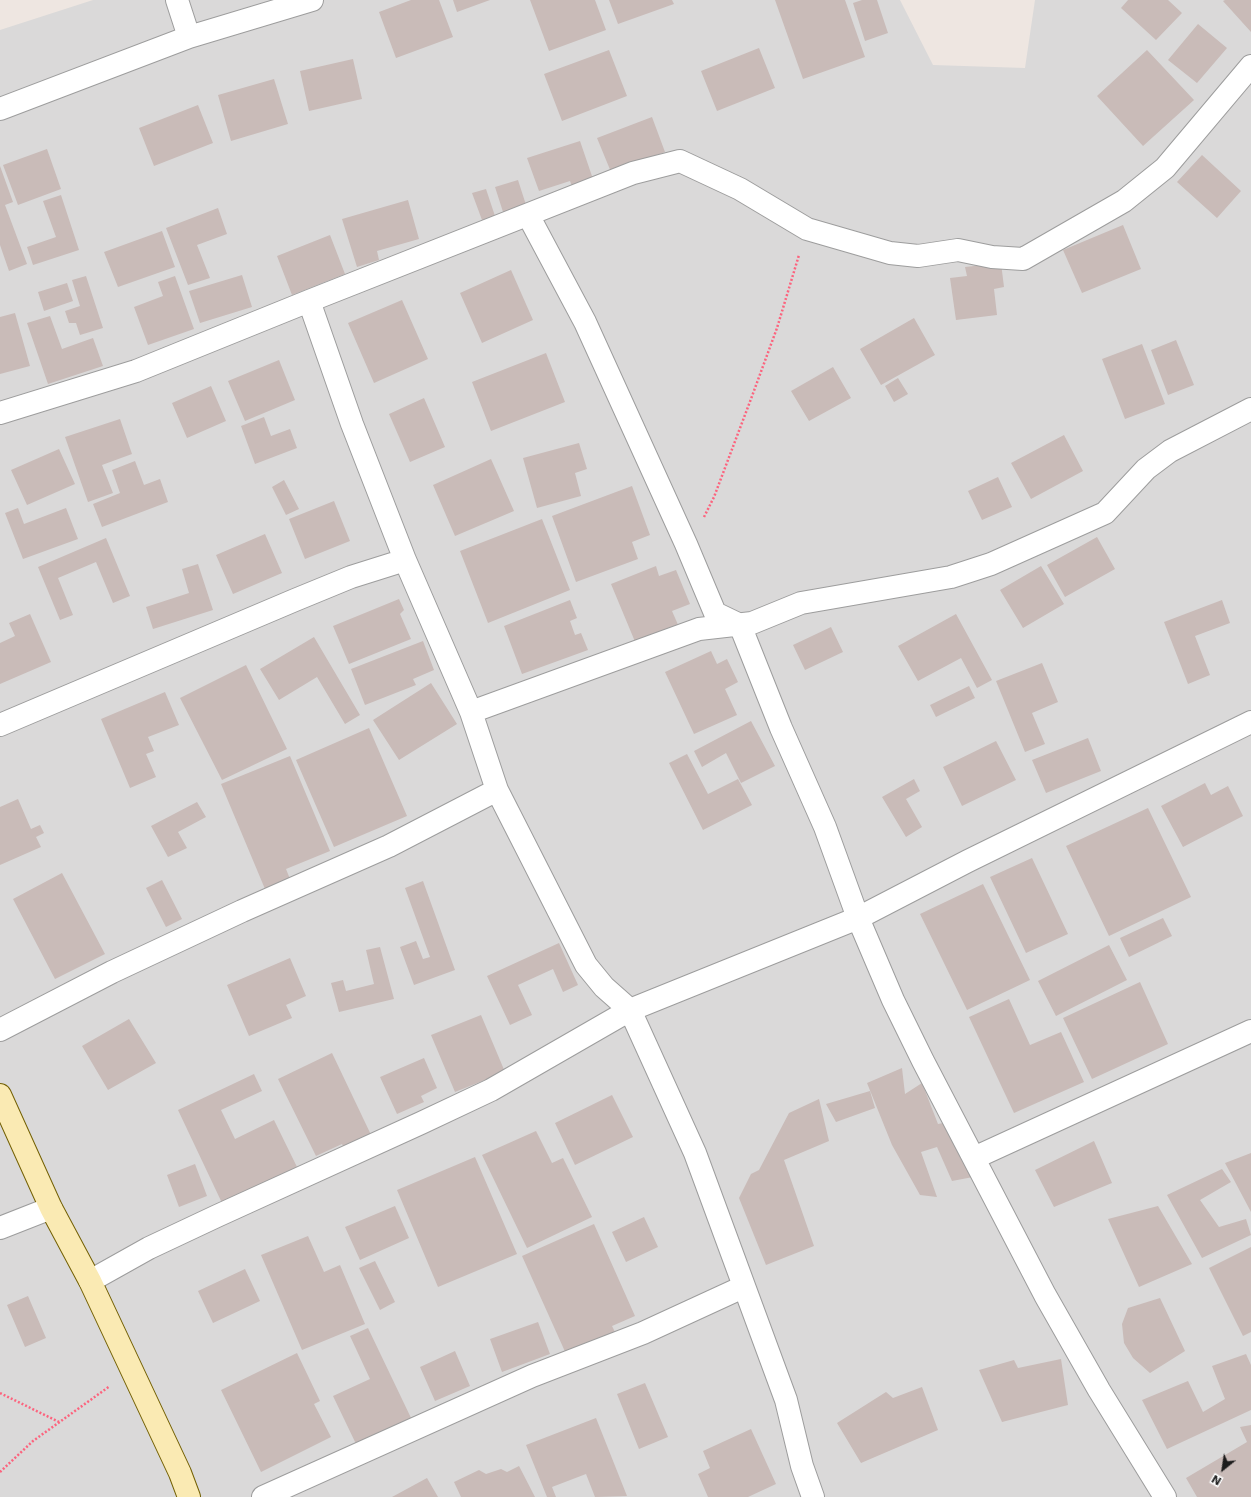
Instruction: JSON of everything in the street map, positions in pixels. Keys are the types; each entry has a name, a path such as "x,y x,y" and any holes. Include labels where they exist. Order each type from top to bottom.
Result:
{"street":[{"path":"177,0 189,37"},
{"path":"0,109 189,37 312,0"},
{"path":"0,412 136,371 633,173 680,161 740,189 806,229 890,253 918,256 958,250 992,257 1023,259 1124,201 1165,168 1251,66"},
{"path":"528,215 585,322 686,544 715,613 740,625 825,828 858,918 893,1000 923,1061 1045,1295 1099,1390 1165,1497"},
{"path":"309,301 352,424 404,560 471,712 498,790 586,965 604,987 630,1010 695,1153 743,1287 786,1400 802,1466 813,1497"},
{"path":"471,712 699,629 752,623 801,603 951,576 991,564 1019,553 1105,513 1146,469 1170,451 1251,410"},
{"path":"0,725 351,577 404,560"},
{"path":"90,1281 150,1248 217,1216 491,1090 630,1010 858,918 968,861 1251,722"},
{"path":"0,1030 112,972 242,911 388,846 498,790"},
{"path":"974,1158 1251,1032"},
{"path":"0,1095 51,1208 90,1281 180,1473 189,1497"},
{"path":"0,1228 51,1208"},
{"path":"264,1497 532,1376 643,1333 743,1287"}],"path":[{"path":"686,544 714,498 777,328 806,229"},
{"path":"0,1472 33,1441 90,1398 132,1372"},
{"path":"0,1393 59,1422"}],"shaded area":[{"path":"93,0 900,0 933,65 1025,68 1035,0 1251,0 1251,1497 0,1497 0,30"}],"building":[{"path":"411,0 439,0 453,37 396,58 379,12"},
{"path":"453,0 490,0 457,12"},
{"path":"530,0 595,0 606,30 549,51"},
{"path":"609,0 672,0 674,4 618,24"},
{"path":"775,0 845,0 865,57 803,79"},
{"path":"862,0 877,0 888,33 865,41 853,3"},
{"path":"1128,0 1168,0 1182,13 1156,40 1121,8"},
{"path":"1251,0 1251,32 1223,1"},
{"path":"1198,24 1227,48 1197,83 1168,60"},
{"path":"759,48 775,88 717,111 701,71"},
{"path":"609,50 627,96 562,121 544,74"},
{"path":"1147,50 1194,100 1143,146 1097,96"},
{"path":"353,59 362,99 309,111 300,71"},
{"path":"274,79 288,124 231,141 218,95"},
{"path":"198,105 213,143 154,166 139,128"},
{"path":"652,117 665,152 611,172 597,138"},
{"path":"580,141 594,182 573,189 570,181 539,191 527,158"},
{"path":"47,149 61,189 18,205 3,165"},
{"path":"1202,155 1241,191 1217,218 1177,182"},
{"path":"0,166 13,202 5,205 27,264 9,271 0,245"},
{"path":"518,180 527,208 504,215 495,187"},
{"path":"486,189 495,216 482,220 472,193"},
{"path":"61,195 79,250 33,265 27,247 56,237 43,201"},
{"path":"408,200 419,239 377,251 379,260 357,267 342,219"},
{"path":"218,208 227,234 197,245 210,278 188,285 166,228"},
{"path":"1123,225 1141,269 1082,293 1063,250"},
{"path":"162,231 175,267 118,287 104,252"},
{"path":"330,235 345,274 292,295 277,256"},
{"path":"1001,263 1004,287 994,289 997,315 956,320 950,278 967,276 965,267"},
{"path":"511,270 533,320 482,343 460,293"},
{"path":"242,275 252,307 200,323 189,291"},
{"path":"86,276 103,328 80,335 76,323 69,323 65,311 80,306 72,280"},
{"path":"175,276 194,329 148,345 134,307 163,296 158,282"},
{"path":"67,283 73,301 44,311 38,292"},
{"path":"402,300 428,359 374,383 348,323"},
{"path":"15,313 30,366 0,374 0,317"},
{"path":"50,316 62,349 93,338 103,366 48,384 27,323"},
{"path":"914,318 935,355 881,385 860,349"},
{"path":"1176,340 1194,385 1168,395 1151,350"},
{"path":"1142,344 1165,404 1125,419 1102,359"},
{"path":"546,353 565,402 491,431 472,382"},
{"path":"279,360 295,400 245,421 228,381"},
{"path":"833,367 851,398 809,421 791,391"},
{"path":"898,378 908,394 894,402 885,386"},
{"path":"211,386 226,421 187,438 172,403"},
{"path":"424,398 445,447 410,462 389,414"},
{"path":"264,417 271,436 290,429 297,448 255,464 241,426"},
{"path":"120,419 132,454 102,465 113,493 88,502 65,437"},
{"path":"1064,435 1083,471 1031,499 1011,463"},
{"path":"579,443 587,469 575,473 581,496 537,508 523,458"},
{"path":"59,449 75,484 27,505 11,470"},
{"path":"491,459 514,511 455,536 433,485"},
{"path":"135,461 144,485 160,479 168,502 102,527 93,504 120,493 112,470"},
{"path":"998,477 1012,507 982,520 968,491"},
{"path":"284,480 299,509 286,515 272,487"},
{"path":"632,486 650,535 632,542 638,559 576,582 552,516"},
{"path":"334,501 350,541 305,559 289,519"},
{"path":"18,508 24,524 66,508 78,539 23,559 5,513"},
{"path":"542,519 570,590 488,623 460,551"},
{"path":"265,534 282,573 233,594 216,555"},
{"path":"1097,537 1115,569 1065,597 1047,565"},
{"path":"106,538 130,596 113,603 96,562 58,578 73,615 60,620 38,567"},
{"path":"198,564 213,610 153,629 146,607 189,593 182,569"},
{"path":"656,566 659,576 676,570 690,604 672,611 679,627 636,644 611,584"},
{"path":"1041,566 1064,604 1023,628 1000,590"},
{"path":"399,599 404,610 400,614 411,639 349,664 333,626"},
{"path":"570,600 577,618 570,621 575,635 581,633 588,650 522,674 504,626"},
{"path":"1222,600 1230,623 1195,636 1210,675 1188,684 1164,622"},
{"path":"30,614 51,662 0,684 0,643 15,636 9,623"},
{"path":"956,614 992,680 977,688 961,658 918,681 898,646"},
{"path":"831,627 843,652 805,670 793,645"},
{"path":"314,637 360,715 345,724 317,677 279,700 260,669"},
{"path":"423,641 434,670 413,679 416,685 365,705 351,669"},
{"path":"711,651 717,664 727,659 738,682 725,689 737,715 694,734 665,672"},
{"path":"1042,663 1058,702 1032,713 1045,744 1025,752 996,681"},
{"path":"246,665 287,749 222,780 180,698"},
{"path":"431,683 457,724 399,760 373,720"},
{"path":"969,686 975,698 936,717 930,705"},
{"path":"165,692 179,725 148,737 154,751 146,754 156,777 130,788 101,719"},
{"path":"751,721 775,766 741,783 726,753 702,767 694,751"},
{"path":"369,728 407,816 334,847 296,760"},
{"path":"1088,738 1101,771 1046,793 1032,760"},
{"path":"996,741 1016,780 962,806 943,767"},
{"path":"687,754 708,794 738,779 752,805 703,830 669,763"},
{"path":"290,756 330,851 286,869 290,879 265,889 221,784"},
{"path":"914,779 920,791 906,799 922,827 906,837 882,797"},
{"path":"1205,783 1211,795 1228,786 1243,816 1183,847 1161,806"},
{"path":"18,799 31,829 40,825 44,833 36,837 41,847 0,865 0,807"},
{"path":"197,802 206,817 178,832 187,848 168,857 151,826"},
{"path":"1148,808 1191,897 1109,936 1066,846"},
{"path":"1032,858 1068,934 1026,953 990,877"},
{"path":"62,873 105,954 55,979 13,899"},
{"path":"162,880 182,919 166,927 146,888"},
{"path":"423,881 455,970 414,985 400,947 416,941 423,959 430,957 405,888"},
{"path":"983,884 1030,980 967,1010 920,914"},
{"path":"1163,918 1172,936 1129,957 1120,938"},
{"path":"559,943 578,985 563,992 553,969 518,985 532,1015 510,1025 487,976"},
{"path":"1109,945 1127,980 1056,1016 1038,981"},
{"path":"380,947 394,999 339,1012 331,983 343,980 346,991 374,984 366,950"},
{"path":"290,958 306,996 286,1005 292,1018 249,1036 227,985"},
{"path":"1140,982 1168,1044 1092,1079 1063,1018"},
{"path":"1009,999 1030,1045 1061,1032 1084,1082 1014,1113 969,1017"},
{"path":"481,1015 505,1072 455,1092 431,1035"},
{"path":"129,1019 156,1063 108,1090 82,1046"},
{"path":"332,1053 373,1139 346,1152 342,1144 316,1156 278,1079"},
{"path":"424,1058 437,1088 421,1096 424,1102 397,1114 380,1077"},
{"path":"902,1068 905,1094 922,1083 938,1124 953,1121 973,1177 952,1181 937,1147 921,1152 937,1197 920,1195 892,1145 867,1083"},
{"path":"254,1074 262,1091 221,1110 235,1139 274,1120 297,1167 222,1203 178,1110"},
{"path":"870,1091 875,1108 836,1122 826,1104"},
{"path":"612,1095 633,1137 575,1165 555,1123"},
{"path":"819,1099 829,1141 784,1160 814,1246 766,1265 739,1198 751,1174 759,1170 789,1113"},
{"path":"536,1131 552,1163 563,1158 592,1217 527,1248 482,1155"},
{"path":"1094,1141 1112,1183 1054,1207 1035,1170"},
{"path":"1251,1153 1251,1212 1225,1163"},
{"path":"475,1157 517,1254 438,1287 397,1190"},
{"path":"195,1164 207,1196 179,1207 167,1175"},
{"path":"1222,1169 1231,1182 1200,1200 1219,1227 1246,1219 1251,1235 1202,1258 1167,1195"},
{"path":"395,1206 409,1238 360,1260 345,1227"},
{"path":"1158,1206 1192,1264 1139,1287 1108,1219"},
{"path":"644,1217 658,1247 626,1262 612,1232"},
{"path":"594,1224 635,1316 612,1326 616,1334 567,1356 522,1256"},
{"path":"308,1236 324,1272 340,1265 365,1324 302,1350 261,1255"},
{"path":"1251,1247 1251,1332 1243,1336 1209,1268"},
{"path":"375,1261 395,1302 380,1310 359,1268"},
{"path":"245,1269 260,1301 213,1323 198,1291"},
{"path":"28,1296 46,1338 25,1347 7,1305"},
{"path":"1160,1298 1185,1351 1150,1373 1133,1358 1124,1343 1122,1324 1128,1308"},
{"path":"538,1322 550,1354 502,1372 490,1339"},
{"path":"368,1328 412,1420 357,1446 333,1396 370,1379 350,1336"},
{"path":"455,1351 470,1386 435,1401 420,1367"},
{"path":"297,1353 320,1401 314,1404 331,1437 261,1472 221,1390"},
{"path":"1246,1354 1251,1365 1251,1410 1167,1449 1142,1400 1188,1381 1203,1412 1225,1399 1212,1366"},
{"path":"1061,1359 1068,1405 1002,1422 979,1370 1014,1360 1018,1368"},
{"path":"645,1383 668,1437 639,1449 617,1394"},
{"path":"922,1387 938,1430 861,1463 837,1423 886,1392 893,1398"},
{"path":"596,1418 627,1496 595,1497 586,1474 552,1487 556,1497 547,1497 526,1445"},
{"path":"1251,1425 1251,1497 1197,1497 1186,1478 1247,1442 1240,1427"},
{"path":"751,1429 776,1484 748,1497 708,1497 698,1474 710,1468 703,1451"},
{"path":"519,1466 535,1497 461,1497 454,1482 479,1470 486,1474 501,1469 507,1472"},
{"path":"427,1478 438,1497 392,1497"}]}
